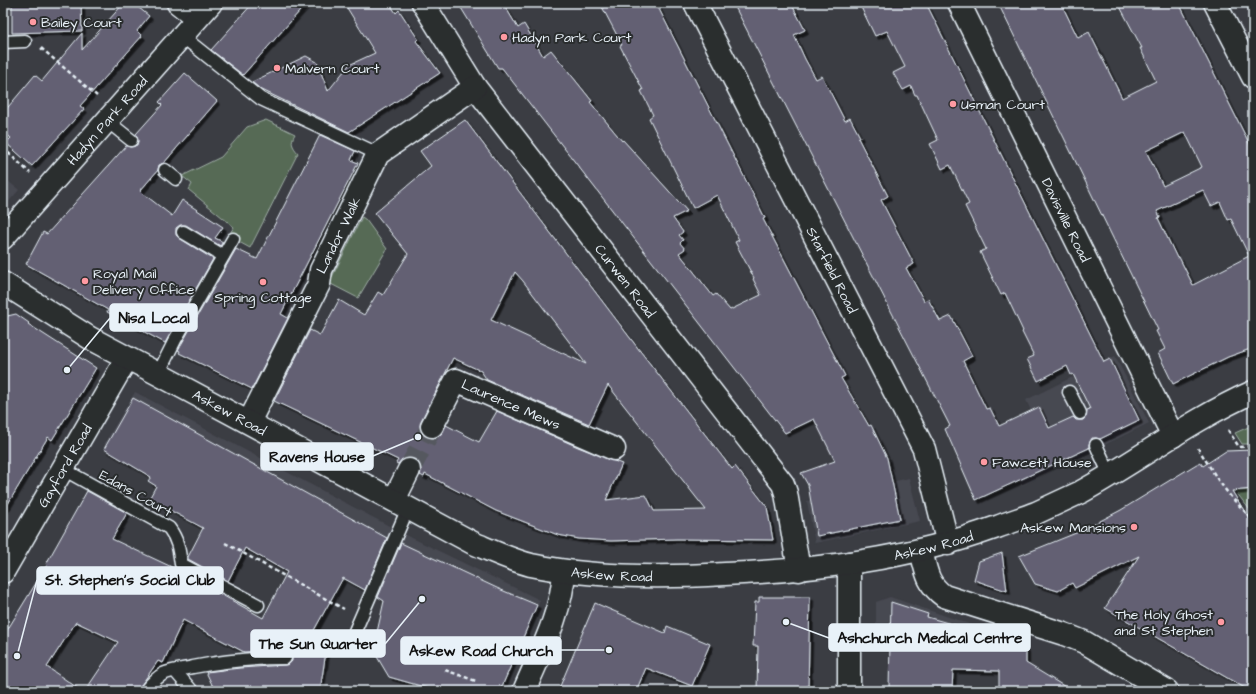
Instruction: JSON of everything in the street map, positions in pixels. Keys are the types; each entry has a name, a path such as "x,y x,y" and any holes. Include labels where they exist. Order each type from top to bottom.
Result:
{"street":[{"path":"178,3 204,11"},
{"name":"Curwen Road","path":"423,3 475,87 783,484 786,493 799,570"},
{"name":"Starfield Road","path":"695,3 924,449 948,544"},
{"name":"Davisville Road","path":"959,3 1173,436"},
{"path":"1216,3 1253,77"},
{"name":"Hadyn Park Road","path":"3,238 204,11"},
{"name":"Landor Walk","path":"249,422 319,284 321,270 378,154 475,87"},
{"name":"Askew Road","path":"3,283 77,330 127,358 473,543 528,564 564,571 635,576 690,576 799,570 849,563 948,544 1033,514 1080,492 1173,436 1253,392"},
{"name":"Gayford Road","path":"3,572 127,358"},
{"name":"Laurence Mews","path":"432,426 456,380 614,449"},
{"path":"401,504 409,470"},
{"path":"921,550 935,590 944,596 1064,634 1084,642 1167,691"},
{"path":"849,563 849,691"},
{"path":"524,691 558,610 564,585 564,571"}],"lane":[{"path":"182,36 261,99 378,154"},
{"path":"3,42 25,41"},
{"path":"106,120 131,140"},
{"path":"165,170 176,179"},
{"path":"183,232 223,256"},
{"path":"158,374 175,340 233,239"},
{"path":"1069,392 1080,413"},
{"path":"1096,445 1110,475"},
{"name":"Edans Court","path":"63,469 169,528 175,535 179,544 181,564 258,605"},
{"path":"355,631 401,504"},
{"path":"145,691 155,680 164,674 175,671 220,662 259,658 285,658"},
{"path":"175,671 192,691"}],"path":[{"path":"25,41 34,42 100,98"},
{"path":"3,148 34,176"},
{"path":"1227,428 1239,447 1253,446"},
{"path":"1196,446 1227,491 1253,520"},
{"path":"225,543 360,618"},
{"path":"445,670 476,681"}],"shaded area":[{"path":"3,177 19,190 3,208"},
{"path":"1115,356 1149,423 1021,486 996,433 1034,417 1026,400"},
{"path":"135,392 412,538 540,600 525,640 465,614 366,577 360,587 104,444"},
{"path":"909,478 920,521 815,543 807,501"},
{"path":"890,597 975,626 975,647 876,643 876,602"}],"green space":[{"path":"266,120 295,134 292,144 298,153 250,248 228,236 234,227 189,190 192,184 182,176 221,157 247,127"},
{"path":"362,217 366,220 387,249 358,298 329,283"},
{"path":"1253,425 1253,444 1242,444 1235,433"},
{"path":"1253,489 1253,514 1236,492"}],"building":[{"name":"Bailey Court","path":"12,3 81,3 82,31 12,33"},
{"path":"124,3 133,3 149,16 137,31 142,36 80,106 84,109 32,166 6,143 11,138 3,131 3,113 35,75 42,81 82,33 82,50"},
{"path":"253,3 307,3 243,75 211,50"},
{"name":"Malvern Court","path":"344,3 389,3 396,13 399,10 418,39 416,41 440,73 349,132 260,89 252,82 306,56 317,62 328,91 349,65 375,53"},
{"path":"458,3 503,3 518,28 524,24 543,56 551,50 592,101 590,102 622,141 623,140 687,211 673,218 683,232 679,235 683,240 680,243 685,249 679,253 713,296 716,294 730,310 761,295 753,279 754,278 735,242 739,240 717,195 693,208 649,118 653,115 641,91 643,90 600,3 656,3 765,218 763,219 845,376 841,378 869,426 871,425 887,458 900,519 817,536 808,485 801,473 835,461 814,419 785,433 502,68 498,68"},
{"path":"733,3 791,3 805,30 794,35 805,59 816,79 822,76 845,121 850,118 860,137 858,138 888,196 881,200 914,264 906,268 924,301 928,299 940,321 951,316 972,356 963,361 986,409 990,408 999,426 1039,407 1049,428 1073,417 1076,420 1083,420 1086,417 1087,410 1090,409 1073,374 1071,375 1067,366 1038,381 1027,359 1034,356 1022,332 1023,331 1005,293 1001,295 980,252 986,249 965,206 969,204 950,165 942,169 930,144 938,140 917,95 915,95 911,86 903,90 893,73 905,67 887,31 875,36 859,3 926,3 1104,362 1110,359 1139,420 1100,439 1092,438 1089,448 976,500 945,429 950,426"},
{"path":"998,3 1061,3 1078,38 1089,32 1122,98 1156,81 1140,48 1142,48 1118,3 1179,3 1253,151 1253,348 1228,357 1173,384 1158,353 1165,349 1156,331 1158,330","holes":["1185,132 1202,167 1163,186 1146,151","1203,190 1211,206 1220,202 1228,220 1231,219 1249,256 1193,285 1179,257 1177,258 1158,218 1160,217 1157,211"]},
{"path":"185,73 217,101 164,163 159,165 158,170 140,191 172,216 182,200 223,227 215,238 223,242 220,246 186,225 180,225 176,228 176,235 179,238 213,259 165,343 107,312 108,310 26,264 43,232 47,234 126,146 130,147 137,145 138,141 136,134 162,105 159,102"},
{"path":"465,120 637,347 732,469 735,466 767,507 773,540 677,539 611,541 579,539 558,535 496,511 425,474 424,477 420,475 420,463 414,459 402,459 398,464 396,463 398,460 274,401 310,330 320,335 339,300 364,315 378,292 383,295 408,254 375,213 431,166 420,151","holes":["515,272 523,281 586,364 491,320","453,358 481,371 487,380 589,424 608,385 706,510 654,511 646,495 606,500 622,464 578,447 497,411 479,442 446,425 443,432 438,437 426,437 422,433 420,427 421,421"]},
{"path":"320,135 355,151 351,160 358,163 281,314 288,318 252,389 179,353 180,351 178,350 236,249 257,259"},
{"path":"16,314 29,323 28,324 96,368 52,440 48,437 3,512 3,317"},
{"path":"133,398 387,538 365,590 343,578 307,643 327,645 320,691 215,691 206,672 285,665 292,661 292,655 285,650 244,652 183,620 163,663 158,661 137,691 85,691 118,642 76,622 47,667 82,691 3,691 3,637 47,565 46,564 87,491 127,513 112,539 176,569 263,618 287,572 245,548 228,581 188,559 203,528 149,499 156,486 148,481 151,477 104,449"},
{"path":"1253,450 1253,489 1232,491 1253,525 1253,691 1250,691 1105,608 1139,556 1075,588 1072,583 1058,591 1035,584 1019,556 1081,531 1121,510 1200,462 1203,466 1226,451"},
{"path":"401,543 499,589 537,605 500,691 438,691 389,677 373,650 384,601 378,597"},
{"path":"1002,553 1007,591 974,580 979,561"},
{"path":"759,597 810,597 808,691 757,691 758,646 753,646 755,602 759,602"},
{"path":"891,602 928,614 927,617 976,630 1001,639 1000,648 1026,649 1026,663 1072,691 999,691 999,671 953,670 952,691 916,691 917,688 889,687"},
{"path":"595,603 665,633 667,626 710,644 692,686 646,668 636,691 558,691"}],"tunnel":[{"path":"409,470 432,426"}],"place":[{"name":"Bailey Court","path":"33,22"},
{"name":"Hadyn Park Court","path":"504,37"},
{"name":"Malvern Court","path":"277,68"},
{"name":"Usman Court","path":"953,104"},
{"name":"Royal Mail Delivery Office","path":"85,281"},
{"name":"Spring Cottage","path":"263,282"},
{"name":"Nisa Local","path":"67,370"},
{"name":"Ravens House","path":"418,437"},
{"name":"Fawcett House","path":"984,462"},
{"name":"Askew Mansions","path":"1134,527"},
{"name":"The Sun Quarter","path":"422,599"},
{"name":"Ashchurch Medical Centre","path":"786,622"},
{"name":"The Holy Ghost and St Stephen","path":"1221,622"},
{"name":"Askew Road Church","path":"609,650"},
{"name":"St. Stephen's Social Club","path":"17,656"}]}
